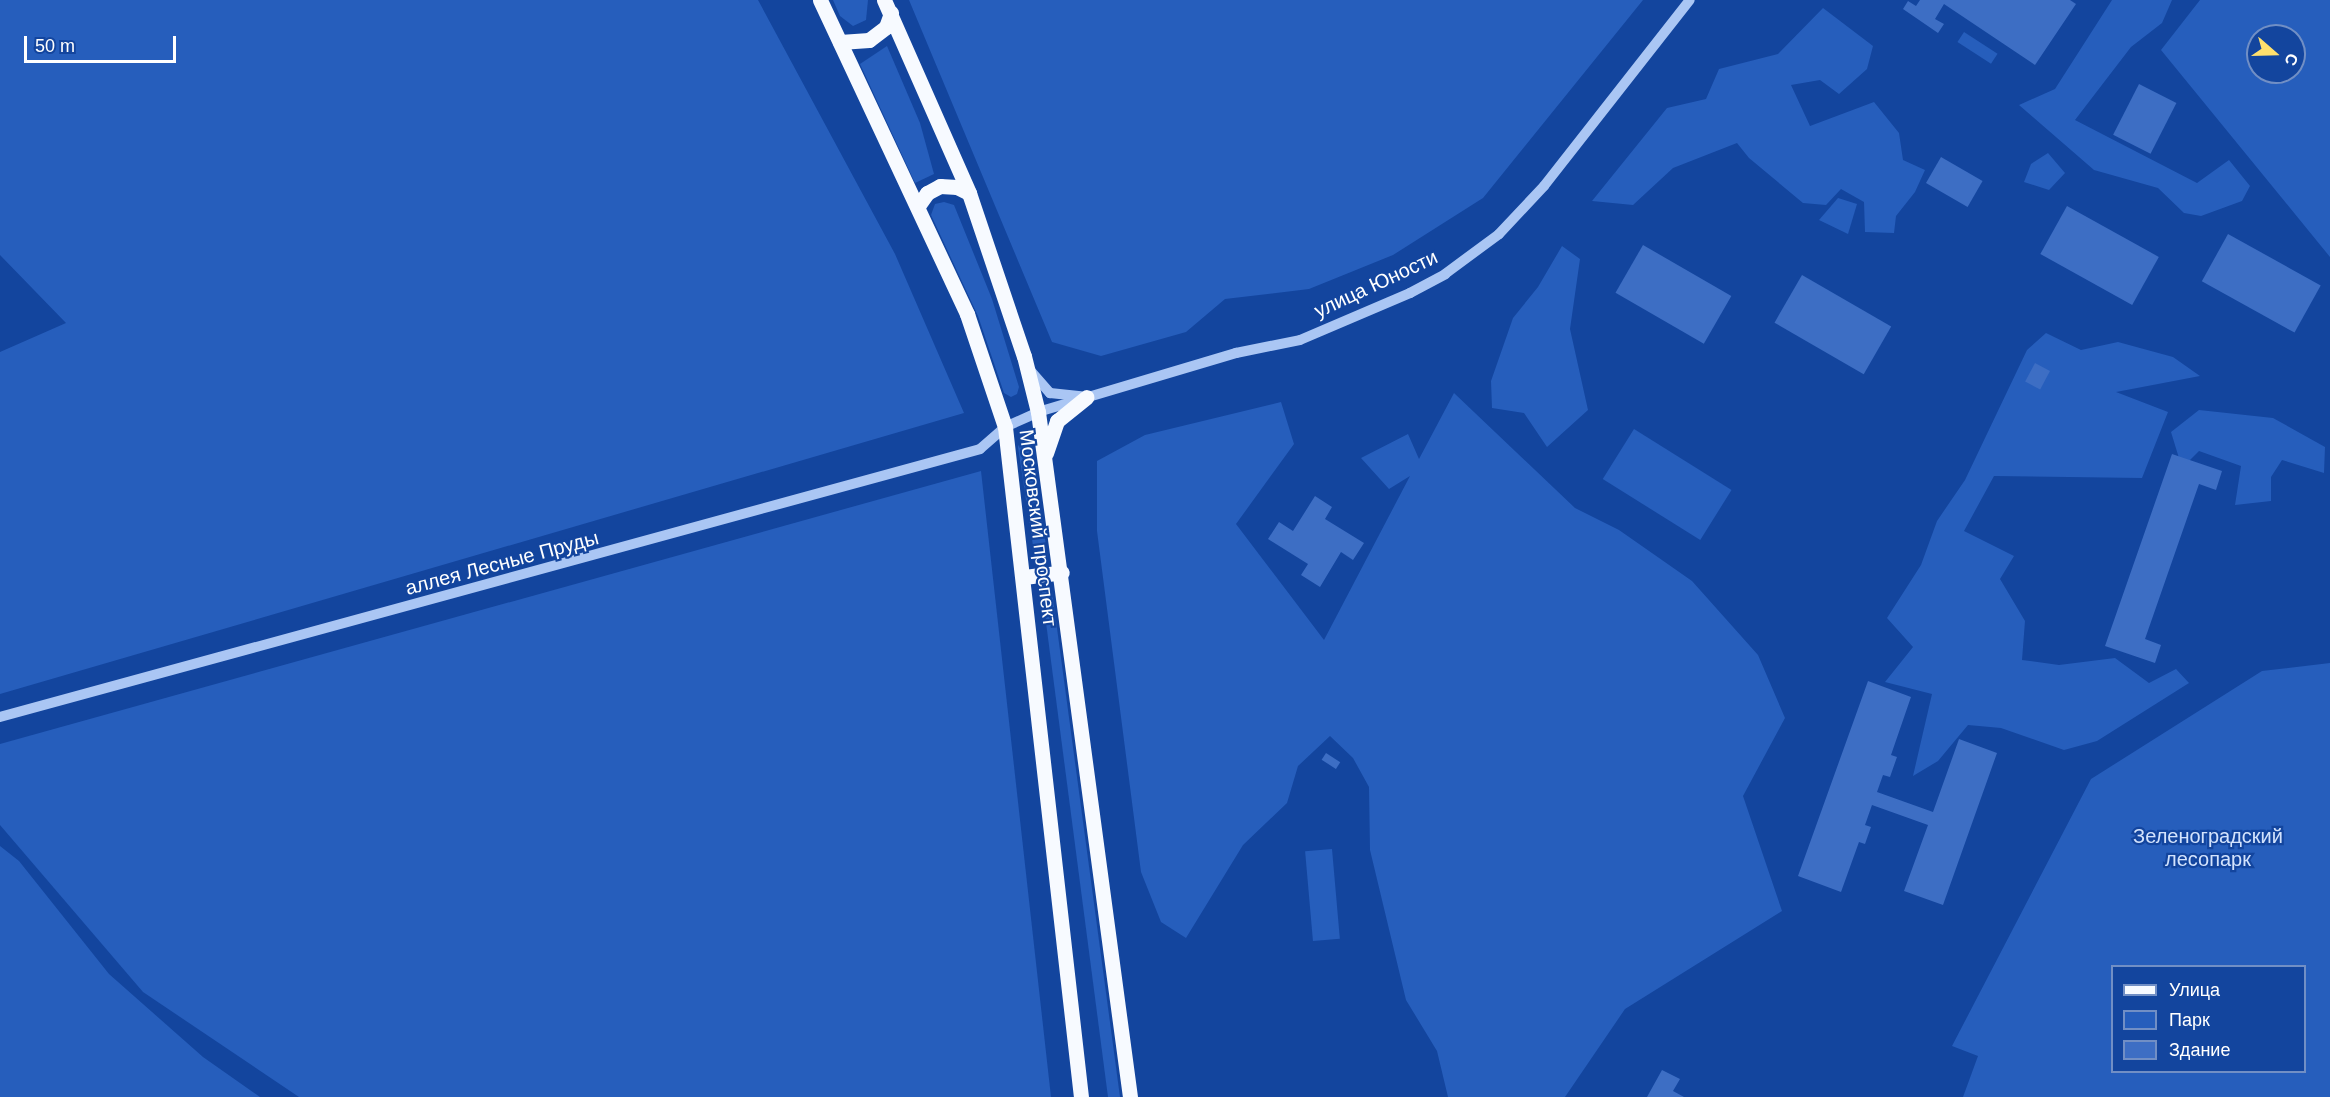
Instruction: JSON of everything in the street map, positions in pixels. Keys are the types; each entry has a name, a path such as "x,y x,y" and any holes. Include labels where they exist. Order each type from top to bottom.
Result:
{"main road":[{"name":"Московский проспект","path":"820,0 967,314 1005,427 1024,576 1081,1097"},
{"name":"Московский проспект","path":"887,6 969,193 1027,366 1038,412 1062,572 1130,1097"},
{"path":"840,42 869,40 886,27 887,6"},
{"path":"918,207 927,193 940,186 957,187 969,193"},
{"path":"1045,456 1057,421 1087,397"},
{"path":"1024,576 1062,572"}],"street":[{"name":"улица Юности","path":"1005,427 1038,412 1236,353 1300,340 1445,274 1499,234 1544,186 1690,0"},
{"path":"1027,366 1050,393 1087,397"},
{"name":"аллея Лесные Пруды","path":"0,717 980,449 1005,427"}],"green space":[{"path":"0,0 758,0 895,254 964,413 0,694 0,352 66,323 0,255"},
{"path":"833,0 868,0 866,20 853,26 840,16"},
{"path":"909,0 1643,0 1483,198 1393,255 1309,289 1225,299 1186,332 1101,356 1052,342"},
{"path":"2112,0 2172,0 2162,23 2131,47 2075,120 2197,183 2229,160 2250,186 2242,201 2201,216 2184,213 2158,188 2094,170 2019,105 2055,89"},
{"path":"2200,0 2330,0 2330,257 2161,50"},
{"path":"1823,8 1873,46 1867,69 1839,94 1820,80 1791,85 1810,126 1874,102 1899,133 1903,160 1925,170 1915,192 1896,216 1894,233 1865,232 1864,202 1841,189 1826,205 1803,203 1749,158 1737,143 1673,168 1633,205 1592,201 1667,108 1706,99 1719,69 1778,54"},
{"path":"1964,32 1998,54 1991,64 1957,42"},
{"path":"887,46 920,123 934,174 915,183 860,64"},
{"path":"2048,153 2065,173 2049,190 2024,182 2031,164"},
{"path":"1838,198 1857,204 1848,234 1819,220"},
{"path":"944,202 954,205 992,299 1019,387 1017,394 1011,397 1004,393 978,316 931,215 935,204"},
{"path":"1562,246 1580,259 1570,329 1588,410 1547,447 1524,413 1492,408 1491,381 1513,318 1538,287"},
{"path":"2046,333 2081,350 2118,342 2173,357 2200,376 2116,392 2168,412 2142,478 1994,476 1964,531 2014,556 2000,579 2025,621 2022,660 2059,665 2115,658 2149,683 2176,669 2189,683 2097,741 2064,750 2001,728 1968,725 1938,761 1913,776 1932,694 1885,682 1913,647 1887,618 1921,565 1937,521 1965,480 2027,350"},
{"path":"1454,393 1575,508 1619,530 1692,581 1758,655 1785,718 1743,796 1782,911 1625,1009 1565,1097 1448,1097 1437,1051 1406,1000 1370,850 1369,787 1353,758 1330,736 1298,766 1287,803 1243,845 1186,938 1161,922 1141,872 1097,531 1097,461 1145,435 1281,402 1294,444 1236,524 1324,640 1410,476 1389,489 1361,458 1408,434 1419,459"},
{"path":"2199,410 2273,418 2325,447 2324,473 2282,460 2271,477 2271,501 2235,505 2241,466 2199,451 2182,468 2171,432"},
{"path":"1634,429 1732,490 1700,540 1603,479"},
{"path":"1022,437 1030,442 1048,558 1035,559 1018,447"},
{"path":"981,471 1051,1097 299,1097 143,992 0,825 0,744"},
{"path":"1048,587 1052,591 1120,1097 1108,1097 1042,592"},
{"name":"Зеленоградский лесопарк","path":"2330,663 2330,1097 1963,1097 1978,1056 1952,1046 2091,779 2262,671"},
{"path":"0,846 19,861 109,974 203,1057 260,1097 0,1097"},
{"path":"1332,849 1340,939 1313,941 1305,851"}],"building":[{"path":"1920,0 2070,0 2076,4 2035,65 1944,4 1935,19 1944,24 1938,33 1903,9 1908,1 1916,6"},
{"path":"2139,84 2176,103 2151,154 2113,135"},
{"path":"1941,157 1983,181 1968,207 1926,183"},
{"path":"2067,206 2159,257 2132,305 2040,254"},
{"path":"2228,234 2321,285 2295,333 2202,281"},
{"path":"1643,245 1731,296 1704,344 1616,293"},
{"path":"1802,275 1891,326 1864,374 1774,323"},
{"path":"2035,363 2050,371 2040,390 2025,382"},
{"path":"2172,454 2222,471 2216,490 2199,484 2145,639 2161,645 2155,663 2105,646"},
{"path":"1315,496 1332,507 1325,519 1364,543 1353,560 1341,552 1320,587 1301,575 1308,564 1268,539 1279,522 1293,531"},
{"path":"1868,681 1911,697 1891,755 1897,757 1890,777 1883,775 1877,792 1933,812 1959,739 1997,753 1943,905 1904,891 1928,825 1872,805 1865,825 1871,827 1865,844 1859,842 1841,892 1798,876"},
{"path":"1326,753 1340,762 1336,769 1322,760"},
{"path":"1662,1070 1680,1079 1673,1091 1684,1097 1647,1097"}]}
